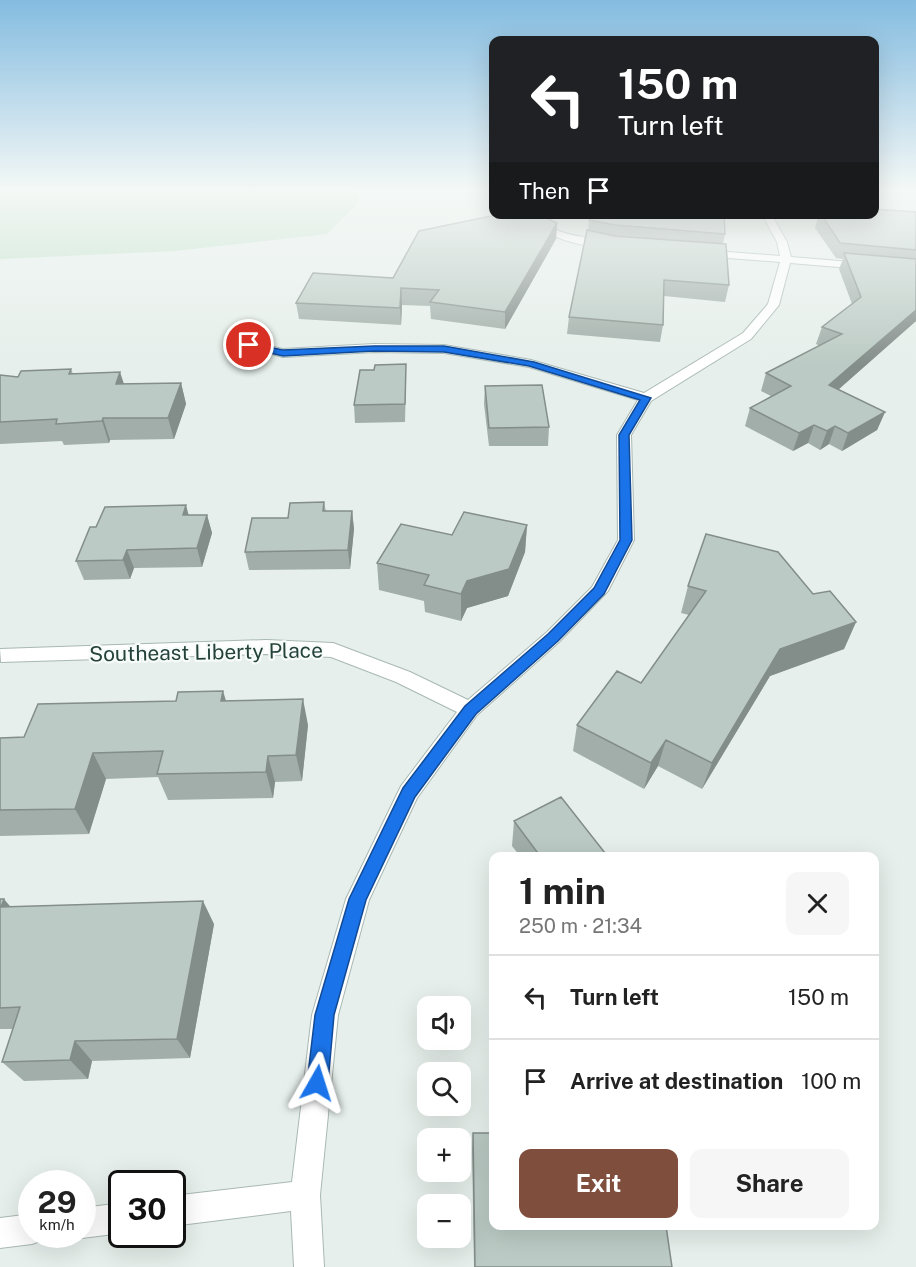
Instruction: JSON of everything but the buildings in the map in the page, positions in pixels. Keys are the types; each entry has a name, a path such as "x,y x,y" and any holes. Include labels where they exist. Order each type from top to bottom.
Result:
{"street":[{"path":"309,1267 305,1195 325,1015 358,899 409,792 470,710 553,637 599,591 626,540 624,435 646,398 747,336 773,305 786,260 783,247"},
{"path":"694,253 880,267"},
{"path":"231,342 283,353 374,348 444,349 531,364 646,398"},
{"name":"Southeast Liberty Place","path":"2,656 266,647 333,650 403,677 470,710"},
{"path":"186,1209 305,1195"},
{"path":"0,1233 18,1231"}],"green space":[{"path":"0,247 210,247 175,251 0,259"}],"route":[{"path":"249,345 283,353 374,348 444,349 531,364 646,398 624,435 626,540 599,591 553,637 470,710 409,792 358,899 325,1015 317,1083"}]}
